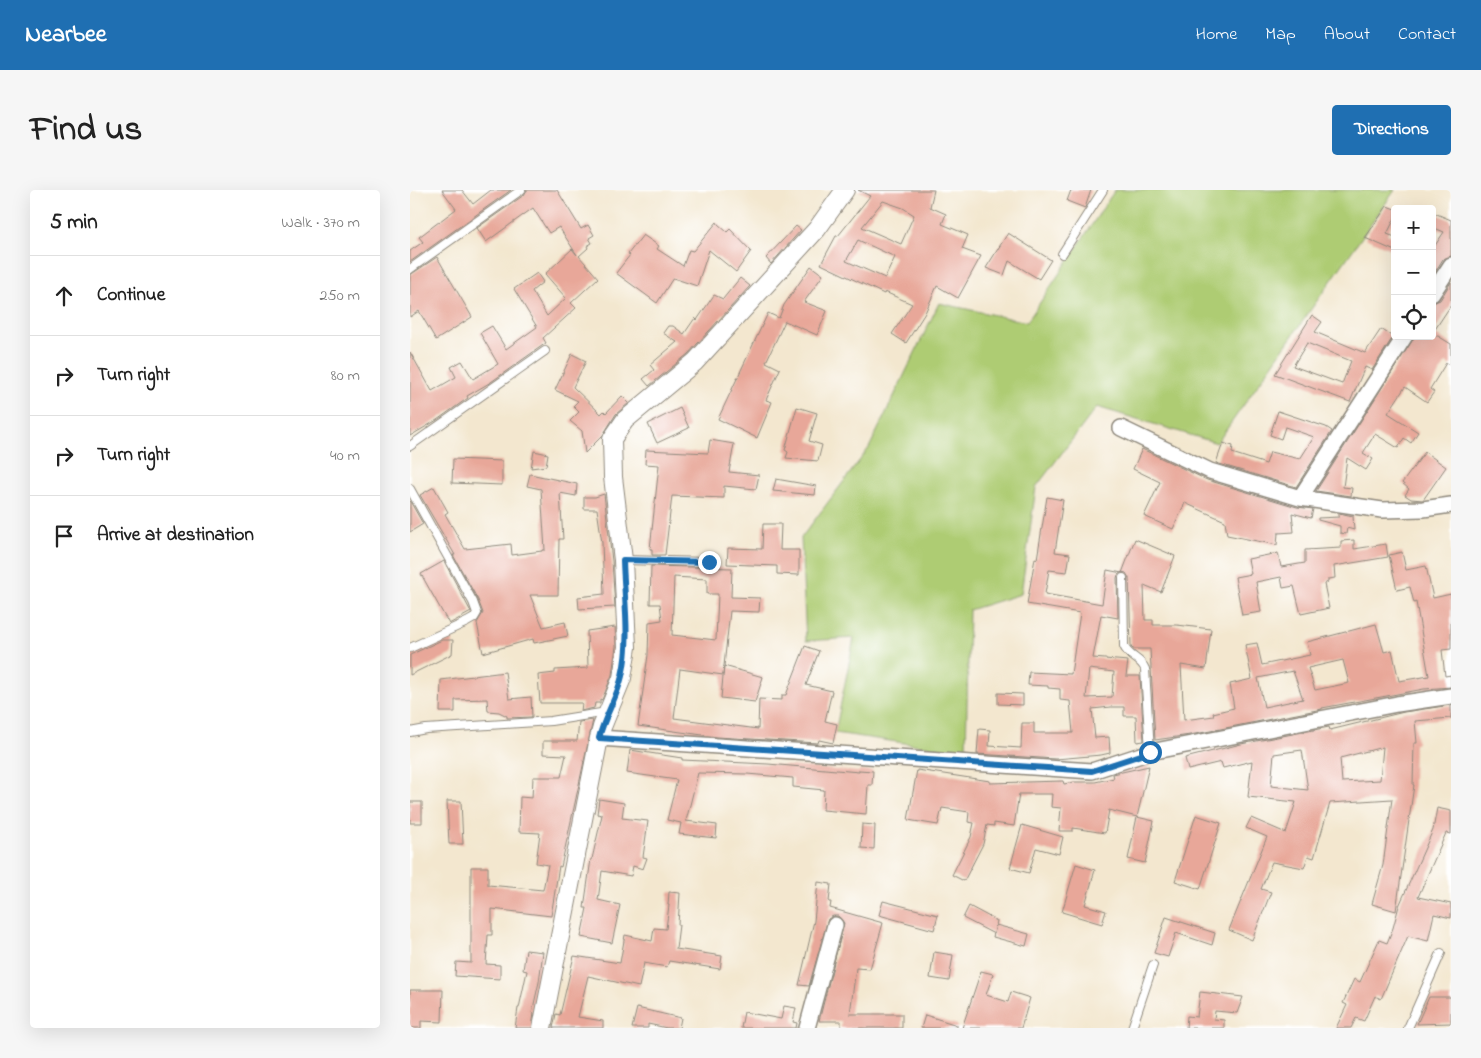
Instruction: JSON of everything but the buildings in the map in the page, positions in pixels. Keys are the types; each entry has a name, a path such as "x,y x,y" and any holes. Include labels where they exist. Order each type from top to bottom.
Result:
{"street":[{"path":"542,1028 599,738 622,678 627,647 623,560 613,477 612,439 625,420 695,362 817,229 845,190"},
{"path":"1436,288 1451,265"},
{"path":"1300,498 1402,340"},
{"path":"1121,428 1210,471 1300,498 1382,510 1423,509 1451,505"},
{"path":"599,738 1092,771 1150,752 1388,706 1451,696"},
{"path":"807,1028 835,925"}],"lane":[{"path":"410,269 521,190"},
{"path":"1062,254 1104,190"},
{"path":"410,446 545,351"},
{"path":"410,648 467,622 474,618 477,613 411,493"},
{"path":"623,560 709,562"},
{"path":"1123,578 1124,646 1126,652 1142,662 1145,669 1150,752"},
{"path":"410,732 426,728 551,721 609,712"},
{"path":"1408,1028 1442,953"},
{"path":"1132,1028 1154,966"}],"green space":[{"path":"1115,190 1395,190 1217,443 1097,407 1036,487 1021,594 969,610 966,752 835,733 854,638 806,641 801,538 869,448 939,303 1027,322"}],"route":[{"path":"709,562 623,560 627,647 622,678 599,738 1092,771 1150,752"}]}
